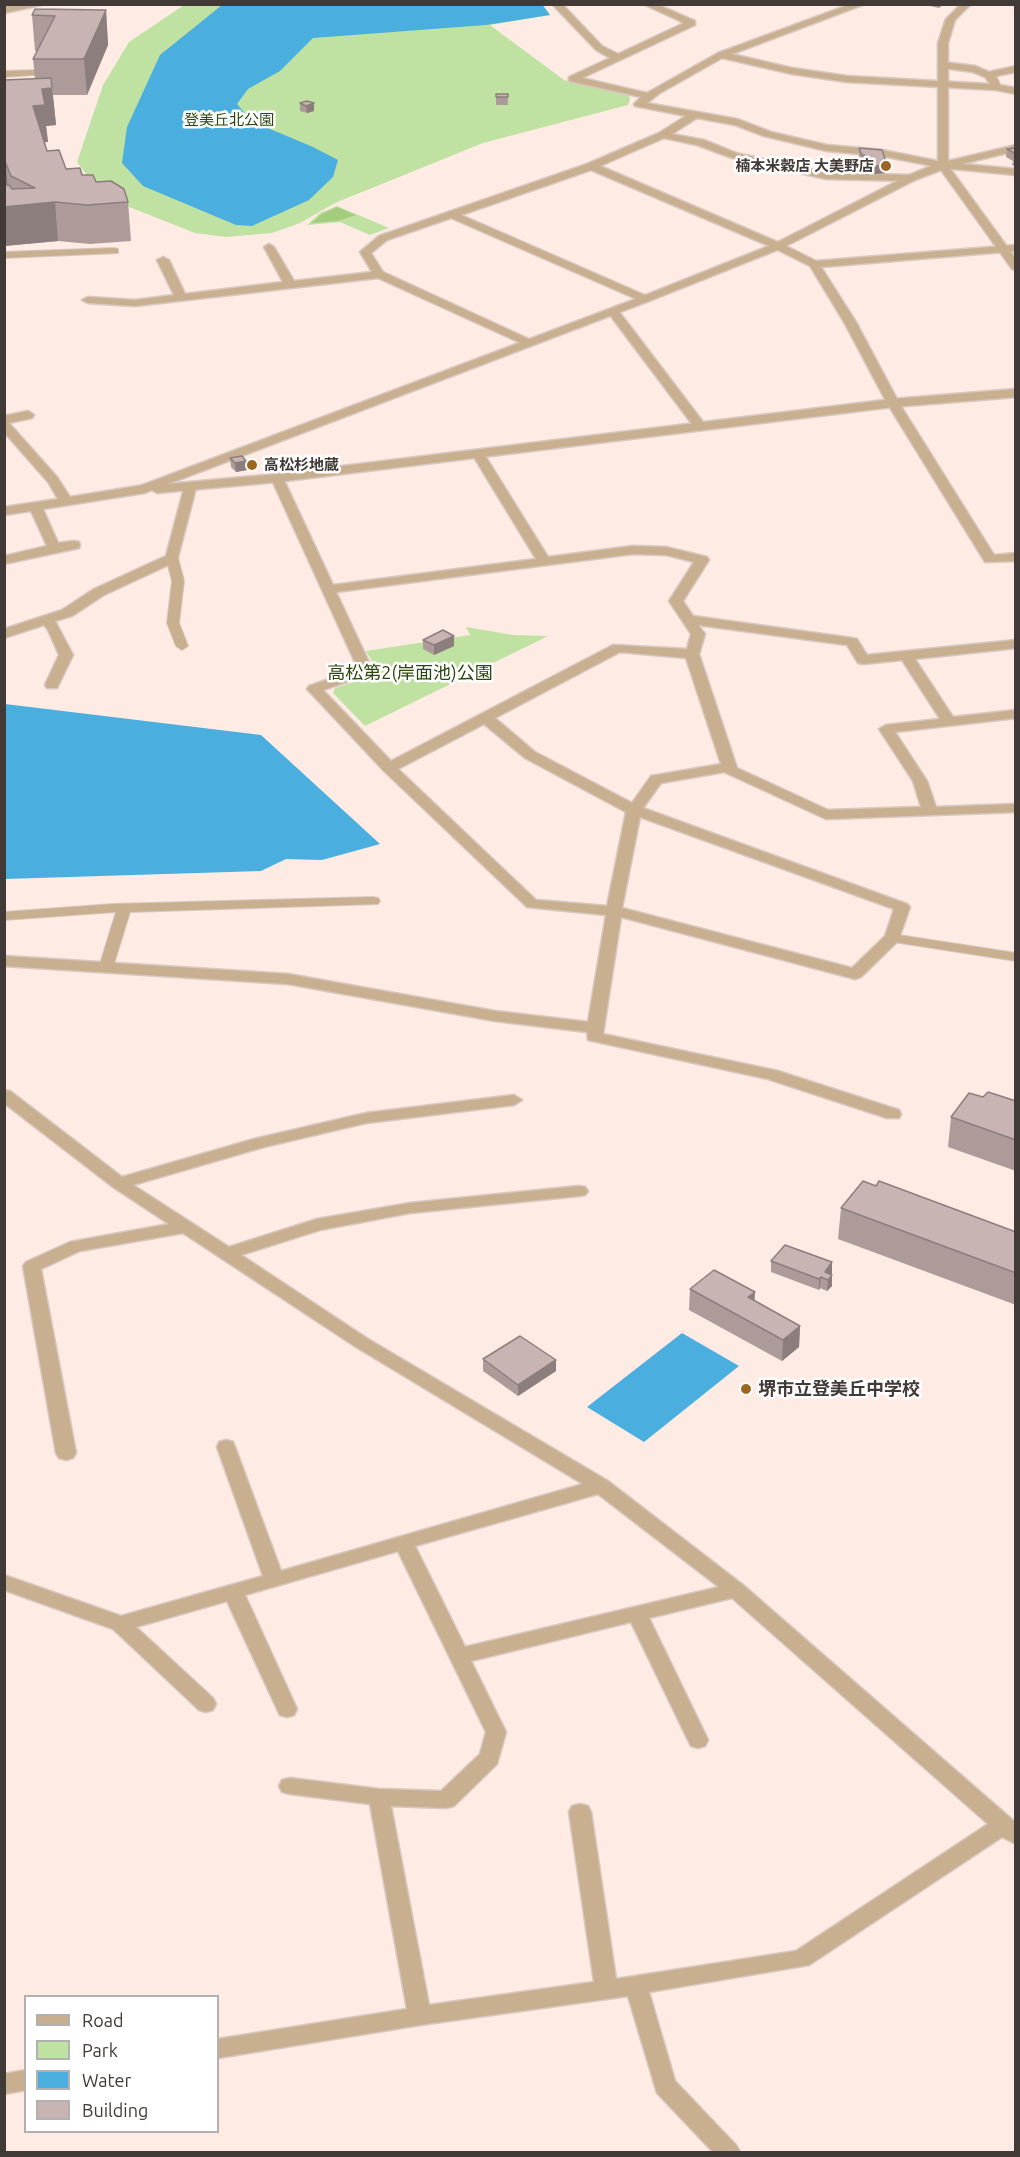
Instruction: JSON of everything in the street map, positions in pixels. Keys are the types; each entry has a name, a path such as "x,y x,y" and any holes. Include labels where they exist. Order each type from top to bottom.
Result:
{"street":[{"path":"556,4 599,48 618,58"},
{"path":"647,4 692,23 572,79 648,96"},
{"path":"861,4 722,55 648,96 639,104 737,122 768,134 827,148 882,153 943,165 1016,172"},
{"path":"967,4 951,18 943,43 943,165 1016,267"},
{"path":"4,10 41,5"},
{"path":"722,55 792,71 847,79 996,87 1016,91"},
{"path":"943,65 975,69 994,80 996,87"},
{"path":"988,75 1016,69"},
{"path":"379,274 365,252 383,238 591,166 663,135 694,115"},
{"path":"663,135 700,142 733,155 826,176 911,178"},
{"path":"144,489 645,299 778,246 911,178 943,165 1016,148"},
{"path":"591,166 778,246 814,264 1016,248"},
{"path":"453,215 645,299"},
{"path":"269,247 290,284"},
{"path":"163,260 181,298"},
{"path":"814,264 850,322 893,403 990,559 1016,556"},
{"path":"87,300 135,303 379,274 527,342"},
{"path":"613,311 699,425"},
{"path":"4,511 144,489 190,488 699,425 893,403 1016,393"},
{"path":"28,415 4,422 52,480 66,501"},
{"path":"478,454 544,561"},
{"path":"277,478 366,671 314,689 389,768 532,904 614,911 855,974 892,938 902,907 634,810 530,754 486,718"},
{"path":"4,634 67,613 99,592 172,558 190,488"},
{"path":"35,506 54,548"},
{"path":"4,560 74,545"},
{"path":"330,589 633,550 666,551 702,561 675,601 698,634 692,654 730,770 826,814 1016,808"},
{"path":"687,619 852,642 863,660 1016,644"},
{"path":"47,620 54,629 66,655 52,685"},
{"path":"389,768 618,648 692,654"},
{"path":"906,655 949,722"},
{"path":"930,811 920,781 886,729 1016,714"},
{"path":"730,767 656,779 634,810 614,911 594,1037 772,1075 893,1114"},
{"path":"4,961 288,979 495,1016 596,1028"},
{"path":"4,1095 119,1183 226,1254 362,1343 601,1486 736,1590 1009,1830 801,1959 219,2049"},
{"path":"119,1183 261,1143 366,1118 514,1100"},
{"path":"226,1254 317,1225 410,1208 579,1191"},
{"path":"66,1453 32,1266 76,1246 186,1227"},
{"path":"226,1447 274,1580"},
{"path":"120,1624 601,1486"},
{"path":"291,1786 380,1797 446,1800 490,1758 496,1732 404,1543"},
{"path":"4,1582 120,1624 206,1704"},
{"path":"459,1656 736,1590"},
{"path":"233,1592 286,1709"},
{"path":"637,1614 698,1740"},
{"path":"380,1797 420,2016"},
{"path":"580,1812 606,1990"},
{"path":"636,1986 665,2086 728,2152"},
{"path":"4,2084 24,2080"}],"lane":[{"path":"4,74 35,72"},
{"path":"4,255 114,251"},
{"path":"172,558 178,581 173,623 182,646"},
{"path":"4,916 124,908 373,901"},
{"path":"106,967 124,908"},
{"path":"892,938 1016,957"}],"green space":[{"name":"登美丘北公園","path":"184,5 542,5 550,15 490,25 564,80 629,95 630,99 628,105 483,143 335,203 300,223 272,233 226,237 195,233 109,199 96,187 77,162 103,85 129,42"},
{"path":"337,206 389,228 370,235 340,222 307,225 320,213"},
{"path":"337,207 356,215 338,221 311,223 322,214"},
{"name":"高松第2(岸面池)公園","path":"466,627 513,635 548,636 365,726 333,693 335,688 380,674 366,651 470,635"}],"water":[{"path":"542,4 550,15 486,25 313,38 280,71 248,89 237,104 251,121 338,160 333,177 309,200 252,226 236,225 143,186 122,163 127,127 160,55 222,5"},
{"path":"5,704 261,735 380,844 322,860 286,859 261,871 5,879"},
{"path":"682,1333 739,1366 644,1442 587,1407"}],"building":[{"path":"35,9 106,10 84,59 33,59 55,16 32,15"},
{"path":"51,78 52,88 42,89 45,105 33,106 47,151 59,150 66,169 80,168 82,175 93,175 96,182 111,181 124,189 128,202 87,205 55,202 4,207 4,185 9,185 12,189 35,188 11,176 4,159 4,80"},
{"path":"496,94 508,94 508,97 496,97"},
{"path":"307,101 314,103 306,106 300,103"},
{"path":"859,148 882,150 887,165 861,167 867,156 862,155"},
{"path":"1016,148 1016,154 1007,149"},
{"path":"242,456 246,461 235,463 230,458"},
{"path":"443,630 454,636 434,645 423,640"},
{"path":"988,1092 1016,1101 1016,1140 951,1117 969,1093 983,1097"},
{"path":"863,1181 876,1186 879,1181 1016,1232 1016,1273 841,1208"},
{"path":"785,1245 832,1262 825,1272 832,1275 828,1280 821,1277 819,1279 771,1261"},
{"path":"714,1270 755,1292 748,1297 800,1326 783,1340 690,1289"},
{"path":"520,1336 556,1360 518,1385 483,1359"}],"place":[{"name":"楠本米穀店 大美野店","path":"886,166"},
{"name":"高松杉地蔵","path":"252,465"},
{"name":"堺市立登美丘中学校","path":"746,1389"}]}
